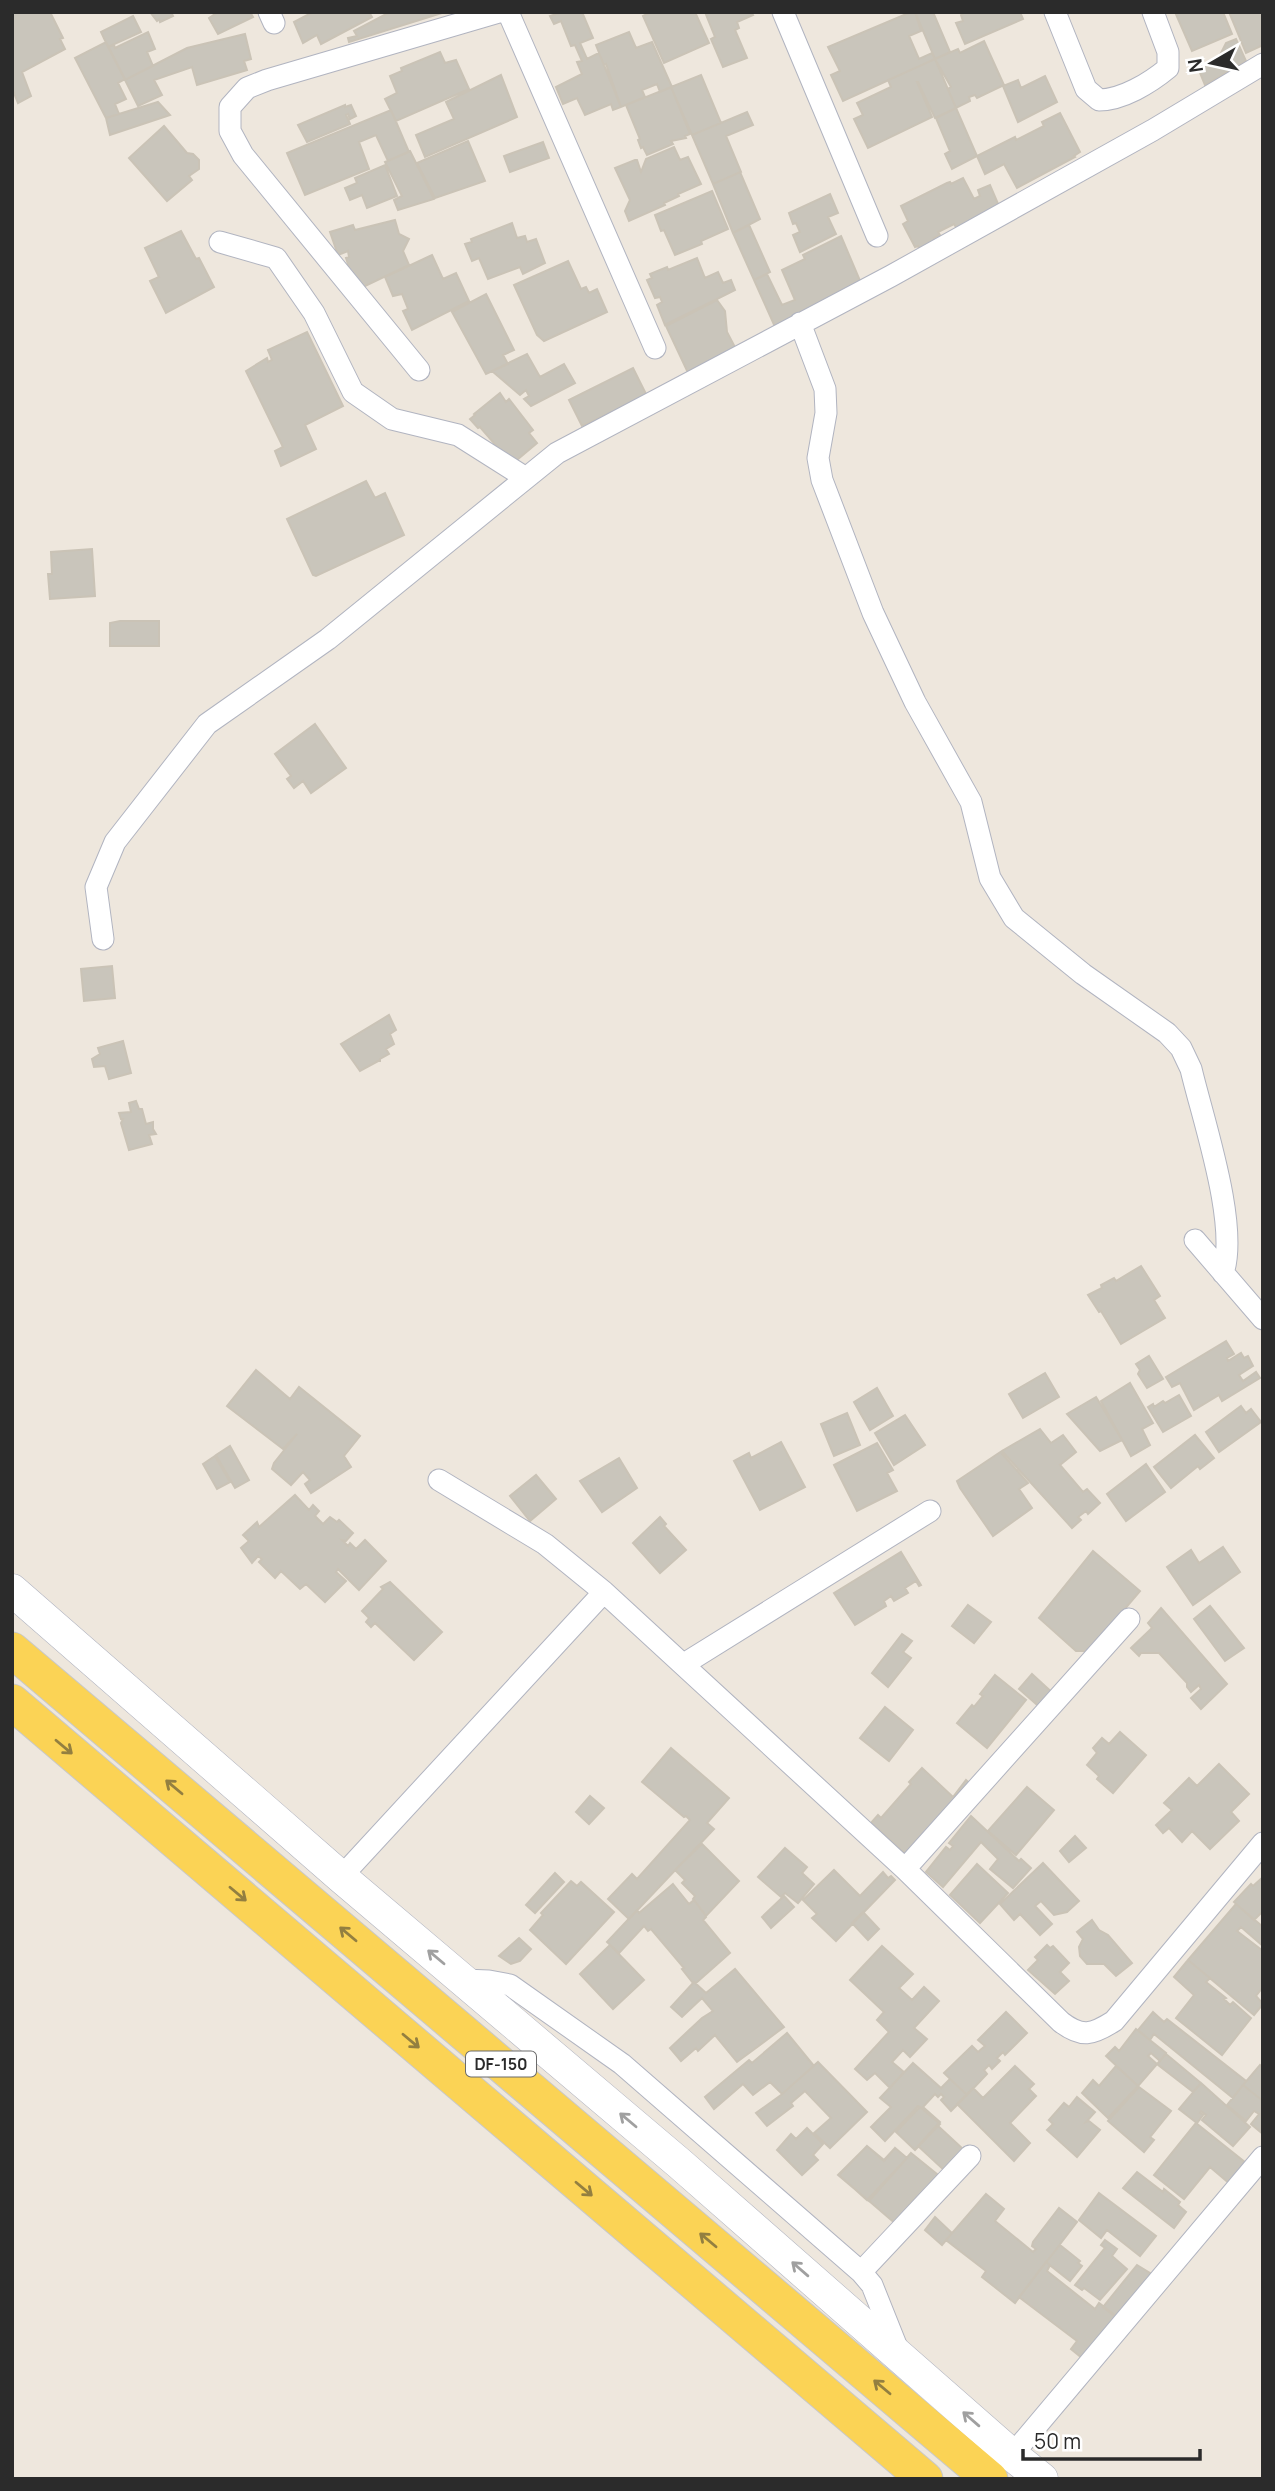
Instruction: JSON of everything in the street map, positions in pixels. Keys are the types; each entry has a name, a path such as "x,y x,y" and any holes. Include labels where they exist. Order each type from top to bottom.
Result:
{"main road":[{"name":"DF-150","path":"12,1650 1001,2467"},
{"name":"DF-150","path":"12,1702 925,2479"}],"street":[{"path":"419,370 243,155 230,131 230,107 247,88 267,80 499,12"},
{"path":"508,12 655,348"},
{"path":"783,12 877,236"},
{"path":"1055,12 1086,89 1098,100 1112,100 1156,78 1168,68 1168,52 1153,12"},
{"path":"103,939 96,887 115,842 207,724 328,639 557,453 891,276 1153,130 1263,64"},
{"path":"220,242 276,258 314,313 353,392 392,419 458,435 526,478"},
{"path":"800,324 825,389 826,413 818,458 822,480 873,613 915,702 971,802 990,878 1014,918 1083,974 1167,1032 1181,1048 1191,1069 1225,1207 1228,1236 1227,1261 1223,1273"},
{"path":"1195,1240 1263,1319"},
{"path":"439,1480 545,1544 604,1592 905,1869 1073,2031 1087,2034 1114,2021 1263,1843"},
{"path":"684,1664 930,1511"},
{"path":"12,1590 902,2359 1001,2467 1042,2479"},
{"path":"341,1877 604,1592"},
{"path":"905,1869 1129,1619"},
{"path":"463,1980 489,1980 510,1985 622,2064 861,2272 872,2285 902,2359"},
{"path":"595,2091 622,2064"},
{"path":"861,2272 970,2156"},
{"path":"1001,2467 1263,2157"}],"building":[{"path":"12,12 50,12 63,38 60,39 65,49 22,72 31,96 18,103 12,88"},
{"path":"150,12 171,12 173,16 160,22"},
{"path":"218,12 250,12 253,17 218,34 209,18"},
{"path":"313,12 369,12 372,17 321,44 317,35 303,43 294,22"},
{"path":"390,12 445,12 349,42 348,38 357,36 354,31"},
{"path":"562,12 582,12 593,38 580,43 587,59 599,53 621,107 613,110 611,104 585,115 577,98 563,104 556,87 582,74 577,62 582,61 575,45 571,46 561,21 554,24 550,16"},
{"path":"651,12 695,12 709,43 664,63 643,16"},
{"path":"705,12 751,12 753,15 737,22 739,28 735,30 747,58 723,67 711,39 715,37"},
{"path":"915,12 921,31 909,36 919,59 932,53 935,59 843,101 831,75 840,71 828,47"},
{"path":"915,12 933,12 950,52 935,59"},
{"path":"965,12 1020,12 1023,19 965,44 956,23 963,21 961,15"},
{"path":"1175,12 1223,12 1232,34 1192,51"},
{"path":"1229,12 1263,12 1263,45 1246,53"},
{"path":"133,16 141,32 108,47 101,32"},
{"path":"148,32 155,49 147,52 153,66 125,80 108,47 114,45 115,48"},
{"path":"629,32 636,48 652,42 672,87 660,92 657,84 642,90 645,97 621,107 606,64 604,65 596,45"},
{"path":"245,34 251,59 244,61 247,70 197,85 192,67 154,80 162,95 138,106 125,80 187,48"},
{"path":"1236,39 1246,61 1205,85 1198,68 1219,57 1226,43"},
{"path":"984,41 1004,85 977,98 975,95 969,97 970,101 956,108 948,89 951,87 935,59 958,49 960,53"},
{"path":"106,42 125,79 118,83 126,99 115,104 119,114 106,118 75,58"},
{"path":"440,52 445,63 456,60 469,89 396,121 385,99 397,93 390,76 402,71 401,68"},
{"path":"935,59 956,108 935,118 917,82 932,117 868,148 854,119 863,115 857,103 891,87 888,80"},
{"path":"501,75 517,117 425,157 416,135 454,119 446,102"},
{"path":"701,75 721,123 692,135 671,87"},
{"path":"1045,76 1057,102 1018,122 1003,86 1018,80 1021,88"},
{"path":"671,87 690,134 647,155 643,147 641,148 626,105"},
{"path":"158,102 170,115 110,135 106,118"},
{"path":"345,105 351,105 356,116 350,119 348,114 346,115 350,124 307,142 298,125"},
{"path":"956,108 977,156 952,169 945,154 950,151 936,118"},
{"path":"391,110 409,152 388,161 376,135 359,142 369,169 305,195 287,153"},
{"path":"747,112 753,125 726,136 741,172 713,184 692,135"},
{"path":"1060,113 1080,152 1075,157 1017,188 1004,164 985,174 977,156 1044,126 1042,122"},
{"path":"164,126 187,153 193,154 199,160 199,169 189,176 192,180 167,201 129,158"},
{"path":"468,141 485,181 435,198 417,163"},
{"path":"543,142 549,158 510,172 504,156"},
{"path":"674,147 680,160 688,157 701,184 678,194 679,196 664,203 665,205 629,221 625,211 630,200 615,168 637,160 641,172 646,159"},
{"path":"410,151 434,199 398,210 394,200 402,196 385,162"},
{"path":"385,165 397,196 367,208 362,195 350,200 345,188 357,183 355,178"},
{"path":"740,172 760,219 733,233 713,184"},
{"path":"963,178 974,199 980,196 978,190 990,185 999,206 957,229 954,224 938,232 940,235 934,238 935,241 920,250 918,246 915,247 903,224 908,221 901,206"},
{"path":"712,191 728,229 675,255 655,215"},
{"path":"830,194 838,213 828,217 836,234 800,252 793,235 800,232 789,213"},
{"path":"395,220 399,234 409,239 403,251 409,265 363,287 351,274 346,258 349,257 348,251 338,255 330,232 353,225 355,230"},
{"path":"512,223 517,238 525,236 527,242 536,239 545,263 523,274 520,267 488,279 479,258 472,261 465,244 472,242 471,239"},
{"path":"749,225 770,272 754,280 733,233"},
{"path":"181,231 214,287 166,313 150,281 159,277 145,248"},
{"path":"841,236 861,283 776,329 754,280 767,274 782,305 795,300 782,270 805,259 803,255"},
{"path":"432,255 443,279 456,273 469,301 412,330 403,311 408,309 402,294 393,296 385,277"},
{"path":"697,258 705,278 718,272 723,283 731,280 735,290 665,325 657,305 662,302 660,297 655,298 647,280 652,278 650,274"},
{"path":"568,261 581,289 586,287 589,293 597,289 607,312 544,341 537,335 514,285"},
{"path":"486,294 514,350 503,355 508,364 486,374 452,312"},
{"path":"717,300 725,311 727,332 737,351 689,375 666,326"},
{"path":"307,332 343,406 305,425 316,449 281,466 275,451 283,447 246,371 267,358 268,362 272,360 268,350"},
{"path":"527,354 540,377 564,364 575,383 531,406 524,399 529,396 526,390 520,395 492,371"},
{"path":"633,368 647,396 582,426 569,400"},
{"path":"500,393 506,402 509,399 533,430 529,433 537,443 512,464 470,419"},
{"path":"366,481 375,498 385,493 404,535 316,576 313,575 287,519"},
{"path":"92,549 95,596 50,599 48,574 52,574 51,552"},
{"path":"159,621 159,646 110,646 110,623"},
{"path":"315,724 346,768 311,793 303,781 294,788 287,779 291,776 275,754"},
{"path":"112,966 115,998 84,1001 81,969"},
{"path":"389,1015 396,1030 390,1034 394,1044 386,1049 389,1054 360,1071 341,1044"},
{"path":"123,1041 131,1073 109,1079 105,1066 94,1067 92,1059 100,1054 98,1048"},
{"path":"136,1101 139,1109 142,1109 146,1124 153,1122 156,1134 149,1135 152,1144 129,1150 121,1123 123,1119 119,1113 131,1112 129,1103"},
{"path":"1141,1266 1160,1296 1154,1300 1165,1318 1121,1344 1088,1295 1102,1288 1101,1285 1114,1278 1116,1281"},
{"path":"1226,1341 1234,1354 1227,1358 1228,1361 1241,1353 1244,1358 1248,1356 1253,1366 1239,1375 1243,1381 1256,1372 1260,1378 1222,1401 1219,1395 1194,1410 1180,1383 1172,1387 1166,1377"},
{"path":"1149,1356 1163,1379 1147,1388 1138,1374 1140,1370 1136,1364"},
{"path":"256,1370 290,1399 299,1387 360,1436 344,1456 351,1467 311,1493 305,1484 310,1480 303,1472 291,1485 272,1469 297,1434 283,1449 227,1406"},
{"path":"1045,1373 1059,1397 1023,1418 1009,1394"},
{"path":"1130,1383 1153,1423 1142,1429 1150,1445 1131,1456 1101,1401"},
{"path":"877,1388 893,1416 870,1430 854,1402"},
{"path":"1179,1395 1191,1416 1163,1432 1148,1407 1153,1404 1154,1407 1163,1401 1165,1403"},
{"path":"1096,1397 1122,1440 1100,1451 1067,1414"},
{"path":"1241,1406 1246,1413 1251,1409 1261,1422 1219,1452 1206,1432"},
{"path":"847,1413 860,1445 834,1456 821,1424"},
{"path":"905,1415 925,1445 894,1465 875,1433"},
{"path":"1040,1429 1051,1443 1063,1435 1076,1452 1060,1465 1083,1492 1087,1489 1100,1503 1088,1514 1086,1511 1078,1517 1081,1520 1072,1528 1002,1451"},
{"path":"1195,1435 1214,1458 1200,1469 1198,1466 1171,1488 1154,1467"},
{"path":"781,1442 805,1487 760,1510 734,1461 749,1453 751,1458"},
{"path":"877,1443 893,1470 887,1473 897,1491 857,1511 834,1465"},
{"path":"230,1446 249,1480 235,1488 216,1455"},
{"path":"1002,1451 1028,1483 1019,1489 1032,1508 993,1536 957,1481"},
{"path":"215,1456 230,1482 217,1489 203,1464"},
{"path":"619,1458 637,1488 602,1512 580,1481"},
{"path":"1146,1464 1165,1492 1126,1521 1107,1494"},
{"path":"536,1475 556,1499 530,1521 510,1496"},
{"path":"295,1495 309,1510 313,1505 319,1511 315,1516 323,1524 330,1517 337,1522 339,1520 353,1533 346,1541 342,1540 348,1546 350,1543 356,1549 365,1540 386,1561 359,1590 338,1569 336,1572 346,1581 325,1602 306,1584 300,1589 281,1571 275,1578 259,1562 262,1559 258,1556 252,1563 241,1548 249,1541 243,1535 257,1522 259,1527"},
{"path":"660,1517 666,1524 664,1526 686,1550 660,1573 633,1543"},
{"path":"1223,1547 1240,1572 1193,1605 1167,1567 1191,1550 1199,1563"},
{"path":"1093,1551 1140,1591 1089,1651 1076,1651 1039,1618"},
{"path":"901,1552 921,1585 916,1581 905,1588 908,1593 894,1601 891,1596 884,1601 886,1606 855,1625 834,1593"},
{"path":"390,1582 442,1632 414,1660 375,1623 371,1627 366,1622 369,1618 362,1611 383,1589 381,1587"},
{"path":"968,1605 991,1622 974,1643 952,1626"},
{"path":"1210,1606 1244,1648 1225,1661 1194,1619"},
{"path":"1161,1608 1227,1684 1201,1709 1191,1698 1201,1689 1199,1685 1191,1692 1187,1683 1159,1653 1141,1653 1139,1656 1131,1648 1152,1628 1148,1623"},
{"path":"902,1634 912,1641 903,1652 911,1658 888,1687 872,1673"},
{"path":"1032,1674 1056,1696 1043,1710 1019,1689"},
{"path":"995,1675 1026,1700 987,1748 957,1723 983,1696 980,1694"},
{"path":"885,1707 913,1730 889,1761 860,1738"},
{"path":"1120,1732 1146,1755 1113,1793 1097,1779 1099,1776 1087,1765 1097,1753 1093,1748 1102,1738 1109,1744"},
{"path":"671,1748 729,1798 707,1823 714,1829 629,1919 608,1899 632,1874 637,1879 690,1820 642,1782"},
{"path":"1219,1764 1249,1794 1231,1812 1239,1821 1210,1849 1192,1831 1182,1842 1169,1828 1163,1833 1156,1825 1172,1810 1164,1803 1189,1778 1197,1786"},
{"path":"922,1768 953,1797 966,1780 977,1790 912,1860 871,1823 878,1815 881,1818"},
{"path":"1027,1787 1054,1810 1016,1855 988,1831"},
{"path":"590,1796 604,1808 589,1824 576,1812"},
{"path":"971,1816 1019,1861 1021,1859 1031,1868 1013,1888 990,1869 998,1859 981,1842 943,1887 926,1872 946,1847 950,1850 953,1846 949,1843"},
{"path":"1075,1836 1086,1848 1069,1862 1060,1851"},
{"path":"702,1844 739,1881 706,1916 693,1899 695,1896 682,1883 685,1880 675,1870"},
{"path":"785,1848 807,1867 802,1873 814,1884 798,1903 785,1893 781,1897 758,1877"},
{"path":"1043,1863 1079,1901 1067,1912 1054,1915 1041,1901 1035,1906 1052,1924 1040,1935 1020,1914 1014,1920 1000,1904"},
{"path":"977,1864 1008,1893 980,1923 950,1895"},
{"path":"834,1870 860,1896 883,1872 888,1878 891,1876 895,1880 836,1941 812,1918 817,1914 803,1900"},
{"path":"555,1873 564,1882 535,1913 526,1905"},
{"path":"1263,1877 1263,1911 1254,1920 1234,1902 1251,1884 1253,1886"},
{"path":"571,1881 577,1886 581,1882 614,1912 566,1964 530,1930 543,1915 541,1913"},
{"path":"673,1884 689,1904 694,1900 706,1917 703,1920 730,1953 696,1983 693,1983 682,1969 684,1968 651,1929 648,1931 644,1926 619,1953 607,1942 637,1910 639,1913"},
{"path":"784,1896 794,1907 771,1928 762,1917"},
{"path":"1236,1904 1263,1927 1263,1946 1241,1927 1237,1931 1263,1951 1263,1987 1256,1996 1263,2004 1254,2015 1188,1960"},
{"path":"863,1912 879,1929 868,1940 852,1923"},
{"path":"1092,1920 1132,1963 1116,1976 1104,1964 1087,1964 1080,1956 1079,1947 1083,1939 1077,1932"},
{"path":"519,1938 531,1949 520,1961 511,1964 499,1956"},
{"path":"610,1945 644,1980 613,2009 580,1974"},
{"path":"1047,1945 1050,1948 1053,1946 1069,1963 1060,1972 1069,1981 1055,1994 1028,1970 1038,1960 1035,1957"},
{"path":"882,1946 913,1974 899,1988 912,2000 924,1987 939,2001 914,2028 927,2039 910,2057 903,2050 892,2062 904,2072 890,2088 875,2073 867,2080 855,2069 889,2032 877,2020 884,2012 850,1980"},
{"path":"1188,1960 1210,1978 1206,1982 1226,1998 1224,1999 1230,2005 1233,2002 1251,2018 1222,2055 1176,2018 1194,1995 1174,1977"},
{"path":"735,1969 784,2027 737,2062 715,2035 698,2051 696,2048 681,2061 670,2048 713,2011 702,1998 682,2017 671,2007 694,1982 706,1993"},
{"path":"1006,2012 1027,2033 1005,2055 1003,2052 997,2058 1000,2061 992,2069 989,2065 984,2070 987,2074 967,2095 944,2073 972,2046 978,2052 985,2046 978,2040"},
{"path":"1153,2012 1164,2022 1167,2019 1246,2081 1233,2098 1154,2034 1150,2040 1138,2030"},
{"path":"1136,2029 1166,2053 1160,2061 1151,2053 1148,2056 1157,2064 1138,2086 1106,2056 1115,2047 1119,2051"},
{"path":"787,2033 814,2066 782,2094 770,2082 753,2095 743,2084 714,2109 705,2097 749,2060 752,2063"},
{"path":"1166,2054 1201,2083 1193,2092 1157,2064"},
{"path":"818,2062 867,2112 830,2148 814,2133 831,2118 805,2091 791,2103 793,2106 767,2126 756,2113"},
{"path":"913,2063 941,2088 950,2079 967,2095 951,2111 941,2100 944,2097 935,2094 923,2107 940,2122 915,2150 896,2132 920,2107 918,2106 885,2141 871,2127 891,2107 880,2098"},
{"path":"1260,2065 1263,2068 1263,2101 1243,2085"},
{"path":"1015,2066 1034,2084 1029,2089 1036,2096 1010,2123 1030,2143 1014,2161 957,2104 973,2088 983,2098"},
{"path":"1116,2066 1138,2086 1108,2118 1082,2093 1093,2080 1099,2086"},
{"path":"1201,2083 1250,2127 1233,2146 1202,2120 1206,2115 1201,2111 1203,2115 1197,2123 1179,2109"},
{"path":"1243,2085 1263,2101 1263,2134 1251,2124 1259,2114 1254,2111 1246,2121 1227,2105"},
{"path":"1139,2087 1171,2111 1150,2137 1154,2140 1144,2152 1108,2121"},
{"path":"1077,2097 1095,2112 1086,2122 1089,2121 1100,2130 1077,2157 1047,2130 1053,2124 1049,2120 1064,2103 1069,2107"},
{"path":"920,2107 940,2124 915,2150 896,2132"},
{"path":"1196,2123 1246,2163 1230,2184 1210,2167 1184,2199 1154,2175"},
{"path":"937,2125 963,2149 944,2170 918,2146"},
{"path":"807,2128 823,2144 813,2155 818,2160 802,2175 777,2150 791,2134 796,2139"},
{"path":"867,2146 884,2160 895,2148 907,2158 869,2201 838,2175"},
{"path":"867,2146 884,2161 895,2148 907,2158 867,2200 839,2175"},
{"path":"911,2153 938,2175 916,2202 913,2200 897,2225 869,2201"},
{"path":"1137,2172 1180,2202 1178,2205 1186,2212 1174,2228 1123,2188"},
{"path":"1099,2193 1156,2236 1140,2256 1107,2230 1101,2238 1079,2220"},
{"path":"986,2194 1004,2209 995,2221 1033,2252 1036,2249 1032,2246 1033,2242 1059,2208 1077,2222 1015,2303 982,2277 986,2271 946,2240"},
{"path":"935,2217 952,2233 942,2245 925,2230"},
{"path":"1105,2240 1117,2249 1112,2256 1127,2269 1100,2300 1075,2285 1105,2248 1101,2245"},
{"path":"1060,2245 1080,2261 1078,2263 1082,2266 1070,2281 1046,2262"},
{"path":"1046,2262 1050,2265 1047,2271 1095,2309 1099,2303 1121,2320 1087,2362 1071,2349 1077,2341 1019,2297"},
{"path":"1137,2265 1155,2276 1122,2322 1103,2307"}]}
